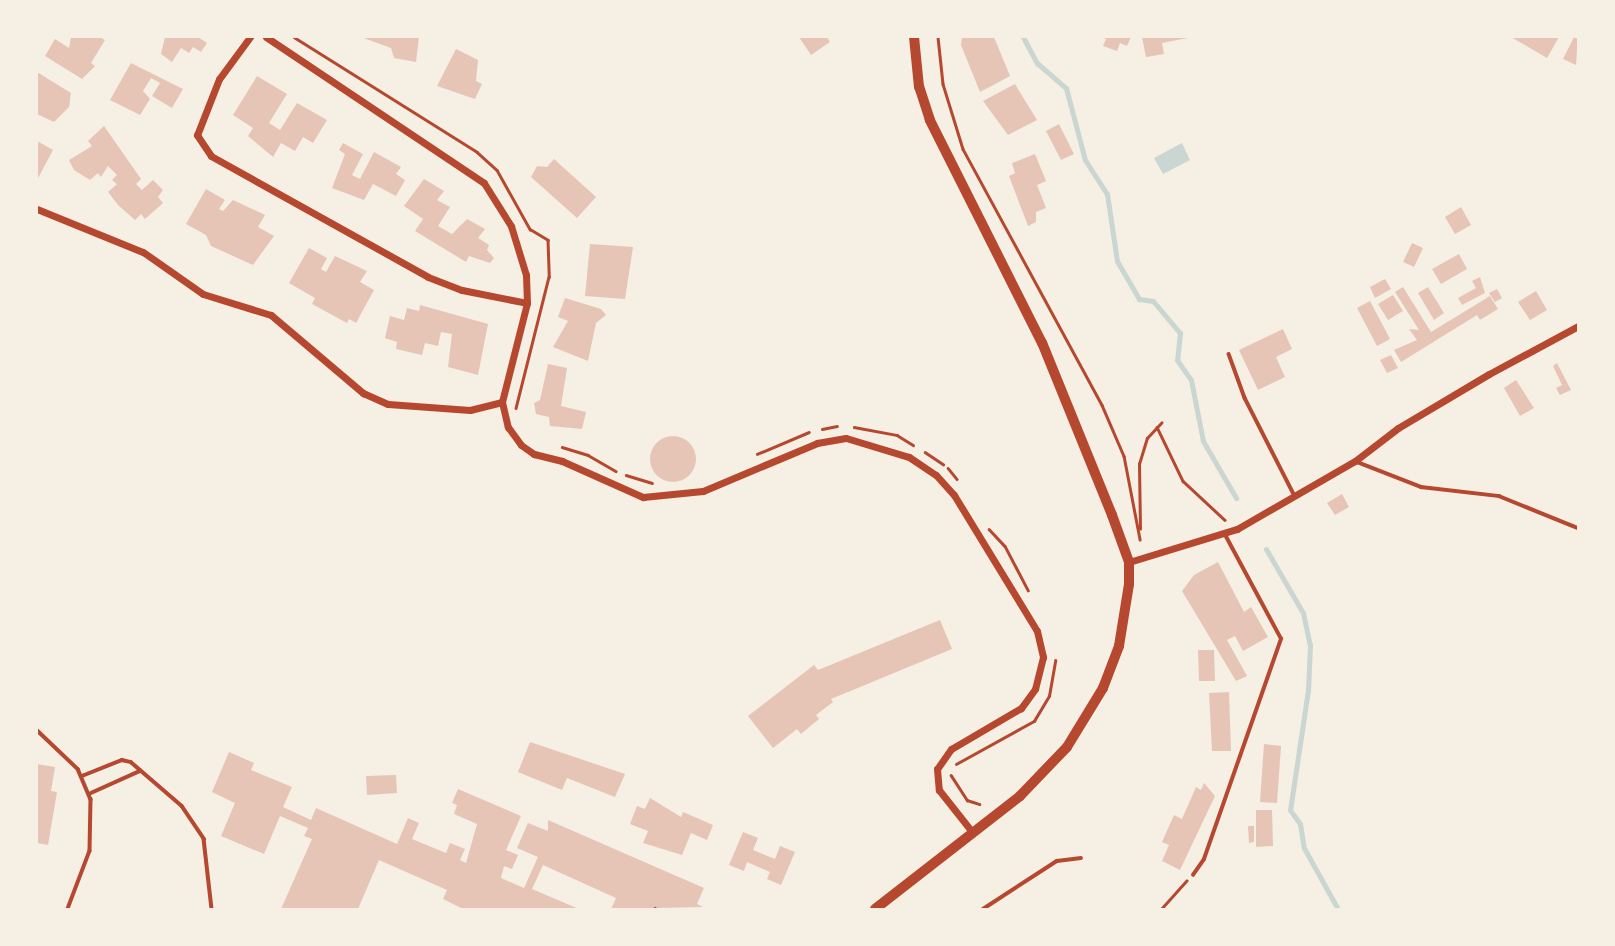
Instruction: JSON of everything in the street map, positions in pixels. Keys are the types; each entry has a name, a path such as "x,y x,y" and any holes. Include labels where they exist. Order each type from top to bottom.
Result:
{"street":[{"path":"250,37 219,79 197,135 211,156 428,277 463,290 527,303"},
{"path":"266,37 484,183 511,226 526,275 527,303 502,402 508,427 520,445 534,454 562,461 643,497 704,491 817,443 846,438 897,452 936,475 954,495 1037,631 1043,657 1035,689 1021,708 951,749 937,769 940,790 973,833"},
{"path":"875,909 1041,776 1089,716 1119,646 1129,562 1042,343 930,120 919,87 914,37"},
{"path":"37,209 142,252 203,294 271,315 363,393 388,404 470,410 502,402"},
{"path":"1129,562 1224,533 1295,496 1355,461 1398,428 1578,326"}],"lane":[{"path":"1228,354 1245,398 1295,496"},
{"path":"1355,461 1421,487 1499,496 1578,528"},
{"path":"1193,875 1208,846 1281,639 1224,533"},
{"path":"37,730 82,776 90,794 90,851 68,909"},
{"path":"82,776 121,760 131,762 182,806 204,839 212,909"},
{"path":"90,794 140,771"},
{"path":"983,909 1057,861 1081,858"}],"path":[{"path":"294,37 477,152 497,170 530,229 548,240 549,277 518,395 519,417"},
{"path":"938,37 943,84 963,149 1102,405 1124,456 1140,539 1139,464 1147,438 1161,424"},
{"path":"1157,427 1184,481 1225,520"},
{"path":"750,457 820,429 866,428 897,435 937,459 961,484"},
{"path":"553,446 571,449 619,472 659,484"},
{"path":"982,518 1005,546 1032,598"},
{"path":"979,804 967,800 951,768 1034,721 1049,696 1055,655"},
{"path":"1161,909 1193,875"}],"shaded area":[{"path":"1182,143 1190,160 1163,174 1154,158"}],"building":[{"path":"71,37 100,37 105,40 91,63 95,66 82,79 45,56 55,39 69,48"},
{"path":"165,37 198,37 207,43 201,52 193,47 189,53 181,48 172,62 161,54"},
{"path":"361,37 419,37 416,62 394,58 391,48"},
{"path":"799,37 827,37 830,42 811,55"},
{"path":"962,37 994,37 1010,76 980,92 961,45"},
{"path":"1100,37 1131,37 1127,46 1120,43 1117,51 1103,46 1106,39"},
{"path":"1142,37 1188,38 1162,43 1164,54 1146,57"},
{"path":"1511,37 1559,37 1547,58"},
{"path":"1574,37 1578,37 1576,65 1563,59"},
{"path":"456,49 478,60 476,81 482,84 475,99 437,86"},
{"path":"131,63 183,89 172,108 152,96 160,83 151,78 143,91 150,99 140,115 110,100"},
{"path":"37,72 71,93 69,107 54,122 37,114"},
{"path":"257,76 287,94 269,123 280,130 297,103 327,120 313,143 303,137 295,151 281,143 273,157 248,136 253,128 233,115"},
{"path":"1015,84 1037,120 1008,135 983,101"},
{"path":"1059,124 1074,154 1061,160 1046,131"},
{"path":"104,126 141,179 136,184 142,190 153,180 163,190 158,197 163,203 145,219 141,214 135,220 108,192 117,184 112,180 117,175 108,166 101,177 98,173 90,180 74,170 69,160 92,146 88,141"},
{"path":"37,141 53,150 37,180"},
{"path":"343,143 363,154 352,175 360,179 374,152 401,167 396,174 405,180 396,196 373,184 364,200 332,188 345,154 339,150"},
{"path":"1035,154 1046,181 1037,185 1046,208 1036,212 1036,222 1028,226 1009,176 1015,173 1012,163"},
{"path":"554,159 596,197 577,218 531,177 537,166 547,167"},
{"path":"424,179 444,191 437,200 450,207 438,226 452,234 467,219 485,229 478,238 489,245 487,250 494,258 490,263 469,256 466,262 415,231 423,219 404,206"},
{"path":"206,189 225,200 219,209 223,211 233,200 265,215 258,227 274,236 253,265 211,246 206,235 186,224"},
{"path":"1461,207 1471,225 1455,234 1445,217"},
{"path":"1412,243 1423,248 1414,267 1403,262"},
{"path":"590,244 633,247 625,299 585,296"},
{"path":"309,248 327,258 321,269 326,272 335,256 367,271 360,282 374,290 356,323 349,319 347,323 312,304 315,298 289,283"},
{"path":"1459,254 1467,269 1441,284 1432,269"},
{"path":"1480,277 1485,293 1462,305 1458,298 1476,288 1472,281"},
{"path":"1385,279 1391,289 1375,298 1370,287"},
{"path":"1403,287 1431,332 1490,296 1498,309 1480,320 1477,315 1401,362 1394,350 1417,340 1409,329 1419,330 1395,292"},
{"path":"1428,287 1444,313 1434,320 1418,293"},
{"path":"1497,289 1502,298 1495,302 1489,293"},
{"path":"1536,291 1547,310 1530,320 1518,302"},
{"path":"1393,295 1403,311 1388,320 1378,304"},
{"path":"565,298 601,309 606,315 596,323 588,361 553,347 568,321 558,317"},
{"path":"1370,301 1390,339 1377,346 1357,308"},
{"path":"420,305 488,324 478,375 448,367 452,334 441,332 438,346 425,343 422,355 396,349 397,342 385,338 390,316 404,320 407,308 419,311"},
{"path":"1283,329 1292,349 1276,357 1285,377 1258,390 1239,350"},
{"path":"1391,355 1398,368 1387,373 1380,360"},
{"path":"1557,363 1571,390 1560,395 1556,388 1562,385 1553,366"},
{"path":"548,364 567,368 561,406 586,412 582,429 550,426 549,417 536,414 534,403 540,400"},
{"path":"1516,380 1534,408 1520,416 1504,388"},
{"path":"673,436 690,442 696,459 690,476 673,482 656,476 650,459 656,442"},
{"path":"1342,494 1349,507 1335,515 1327,503"},
{"path":"1218,562 1244,612 1251,607 1268,637 1243,651 1235,636 1227,640 1247,676 1236,681 1182,591 1194,575"},
{"path":"940,620 952,649 831,699 833,702 816,715 819,719 801,734 797,729 773,748 748,716 814,665 818,670"},
{"path":"1198,650 1214,650 1215,681 1199,681"},
{"path":"1229,692 1231,751 1212,751 1209,693"},
{"path":"530,742 625,774 615,797 567,778 562,790 518,772"},
{"path":"1264,744 1281,746 1277,803 1260,802"},
{"path":"229,752 254,763 251,770 292,787 283,807 311,820 316,808 397,844 408,818 419,823 412,839 446,853 450,843 465,849 460,860 466,863 477,824 454,814 457,805 452,803 458,789 521,816 506,850 518,855 512,869 504,866 501,878 524,888 538,857 517,848 528,823 548,831 548,820 704,888 697,904 703,907 611,909 616,898 543,865 532,889 579,909 463,909 443,899 447,890 379,860 358,909 281,909 312,839 304,836 308,828 280,816 264,854 221,836 235,803 212,792"},
{"path":"37,764 55,767 51,791 57,792 48,845 37,843"},
{"path":"396,775 397,793 367,795 366,776"},
{"path":"1204,783 1215,796 1180,870 1162,861 1169,845 1162,842 1174,815 1182,819 1196,787 1201,790"},
{"path":"650,798 681,817 683,812 713,825 707,840 691,833 682,855 643,843 648,831 630,824 637,806 645,809"},
{"path":"1256,810 1272,810 1273,846 1256,847"},
{"path":"1248,826 1254,826 1254,842 1249,843"},
{"path":"743,832 758,838 753,850 775,859 780,846 795,852 781,885 767,879 770,872 747,862 744,871 729,865"}],"waterway":[{"path":"1023,37 1037,63 1066,88 1085,160 1107,194 1117,261 1139,299 1153,301 1180,333 1177,360 1191,380 1203,441 1236,498"},
{"path":"1266,549 1303,613 1310,645 1308,690 1290,810 1300,824 1304,848 1338,909"}]}
